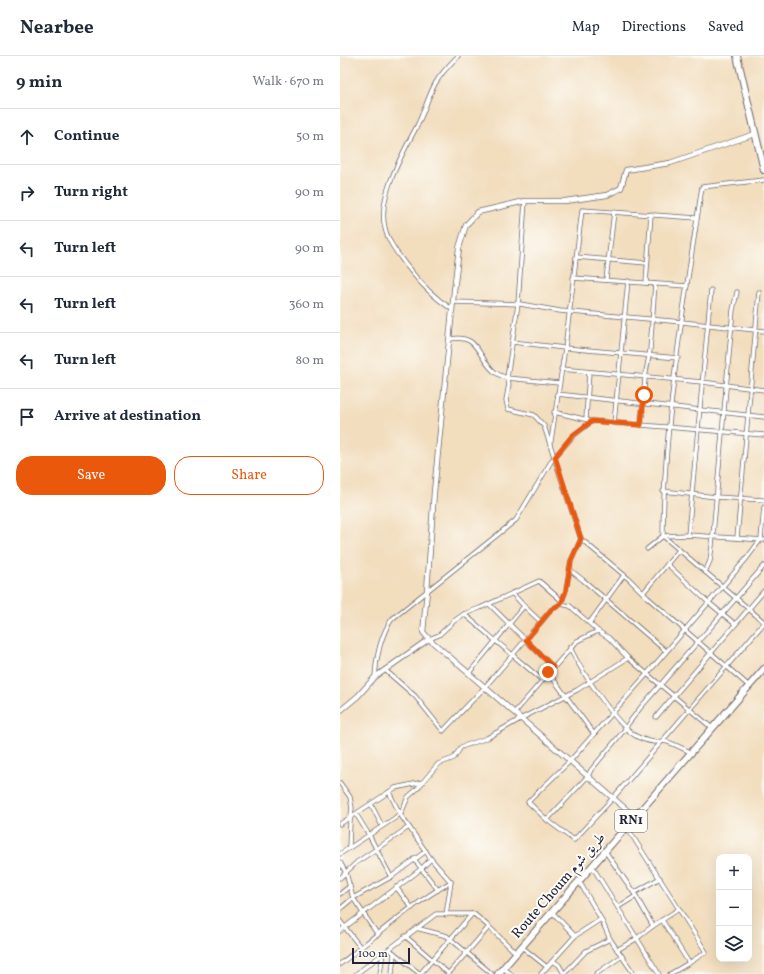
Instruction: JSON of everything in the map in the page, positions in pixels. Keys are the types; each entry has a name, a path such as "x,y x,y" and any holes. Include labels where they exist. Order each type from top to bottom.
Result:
{"highway":[{"path":"737,56 764,170"},
{"name":"Route Choum طريق شوم","path":"498,974 764,669"}],"street":[{"path":"452,309 442,303 428,290 407,266 388,238 383,216 384,205 403,151 418,123 435,84 442,73 458,56"},
{"path":"635,817 429,639 423,632 434,492 459,248 466,225 478,212 525,201 565,201 607,195 621,188 626,170 670,163 755,134"},
{"path":"764,180 702,187 671,407 663,491 663,536 679,550 722,586 736,598 764,623 663,741 574,840 547,820 528,802 594,734 647,674 684,629 722,586 762,539 764,507"},
{"path":"525,201 518,304 507,378 509,384 506,400 508,409 534,415 544,426 581,539 750,686"},
{"path":"550,443 570,312 582,210 697,218"},
{"path":"606,280 614,212"},
{"path":"646,283 651,214"},
{"path":"576,256 647,263"},
{"path":"573,278 687,286"},
{"path":"614,422 628,281"},
{"path":"641,425 655,284"},
{"path":"688,535 711,290"},
{"path":"705,572 710,561 733,310 737,292"},
{"path":"737,538 759,292"},
{"path":"453,302 518,304 570,312 707,324 764,331"},
{"path":"450,340 463,338 470,341 495,373 507,378 559,383"},
{"path":"512,342 678,358"},
{"path":"561,369 645,378 702,382 764,390"},
{"path":"586,419 589,372"},
{"path":"557,394 699,411 764,417"},
{"path":"554,412 592,421 764,435"},
{"path":"376,677 376,664 388,625 392,619 516,520 555,457 572,436 592,421"},
{"path":"663,491 716,497 764,500"},
{"path":"647,549 663,536 688,535 762,539"},
{"path":"385,670 415,696 443,731 485,687 551,610 562,602 566,590 571,561 581,539"},
{"path":"643,593 679,550"},
{"path":"667,564 708,602 735,624"},
{"path":"547,820 588,776 591,770 628,724 764,566"},
{"path":"570,570 666,651"},
{"path":"590,622 624,575"},
{"path":"340,711 358,696 376,677 429,639 439,635 464,614 539,581 562,602 570,606 609,638 628,658 712,728"},
{"path":"656,717 764,591"},
{"path":"512,593 541,622"},
{"path":"489,604 553,667"},
{"path":"468,673 524,606"},
{"path":"464,614 542,680"},
{"path":"515,712 570,647 585,636 598,630"},
{"path":"570,647 590,681 612,713 635,736 654,742 663,741 692,753"},
{"path":"340,854 400,814 408,797 424,782 438,764 454,758 461,748 487,738 522,718 566,696 628,658"},
{"path":"548,672 594,734"},
{"path":"340,824 395,788 424,782"},
{"path":"340,783 350,797 352,808 350,818 349,848"},
{"path":"340,794 345,790"},
{"path":"389,792 400,814 431,859 451,882 446,915"},
{"path":"371,804 382,826"},
{"path":"356,814 369,835 390,876"},
{"path":"626,826 706,952 670,974"},
{"path":"340,878 357,862 409,827"},
{"path":"340,909 353,898 390,876 426,851"},
{"path":"605,851 635,895 653,926"},
{"path":"414,859 438,890"},
{"path":"340,931 421,869 431,859"},
{"path":"340,862 346,873 353,898 378,935"},
{"path":"592,866 659,974"},
{"path":"618,907 660,878"},
{"path":"579,881 610,939 634,974"},
{"path":"340,964 412,908 451,882"},
{"path":"340,894 350,886"},
{"path":"396,887 412,908"},
{"path":"617,950 636,939 679,909"},
{"path":"552,912 575,936"},
{"path":"356,974 436,914 474,914 489,926 516,953"},
{"path":"389,949 420,974 472,914"},
{"path":"542,974 546,966 553,961 575,936 600,918"},
{"path":"662,920 689,963"},
{"path":"340,921 361,948"},
{"path":"405,936 449,974 489,926"},
{"path":"416,928 447,936 492,974"},
{"path":"553,961 559,965 564,974 586,951 610,939"},
{"path":"522,947 546,966"},
{"path":"380,974 383,953"},
{"path":"392,974 394,953"},
{"path":"596,974 622,956"},
{"path":"503,968 511,974"}],"route":[{"path":"548,672 553,667 526,640 551,610 561,604 566,590 571,561 581,539 555,457 572,436 592,421 641,425 644,395"}]}
